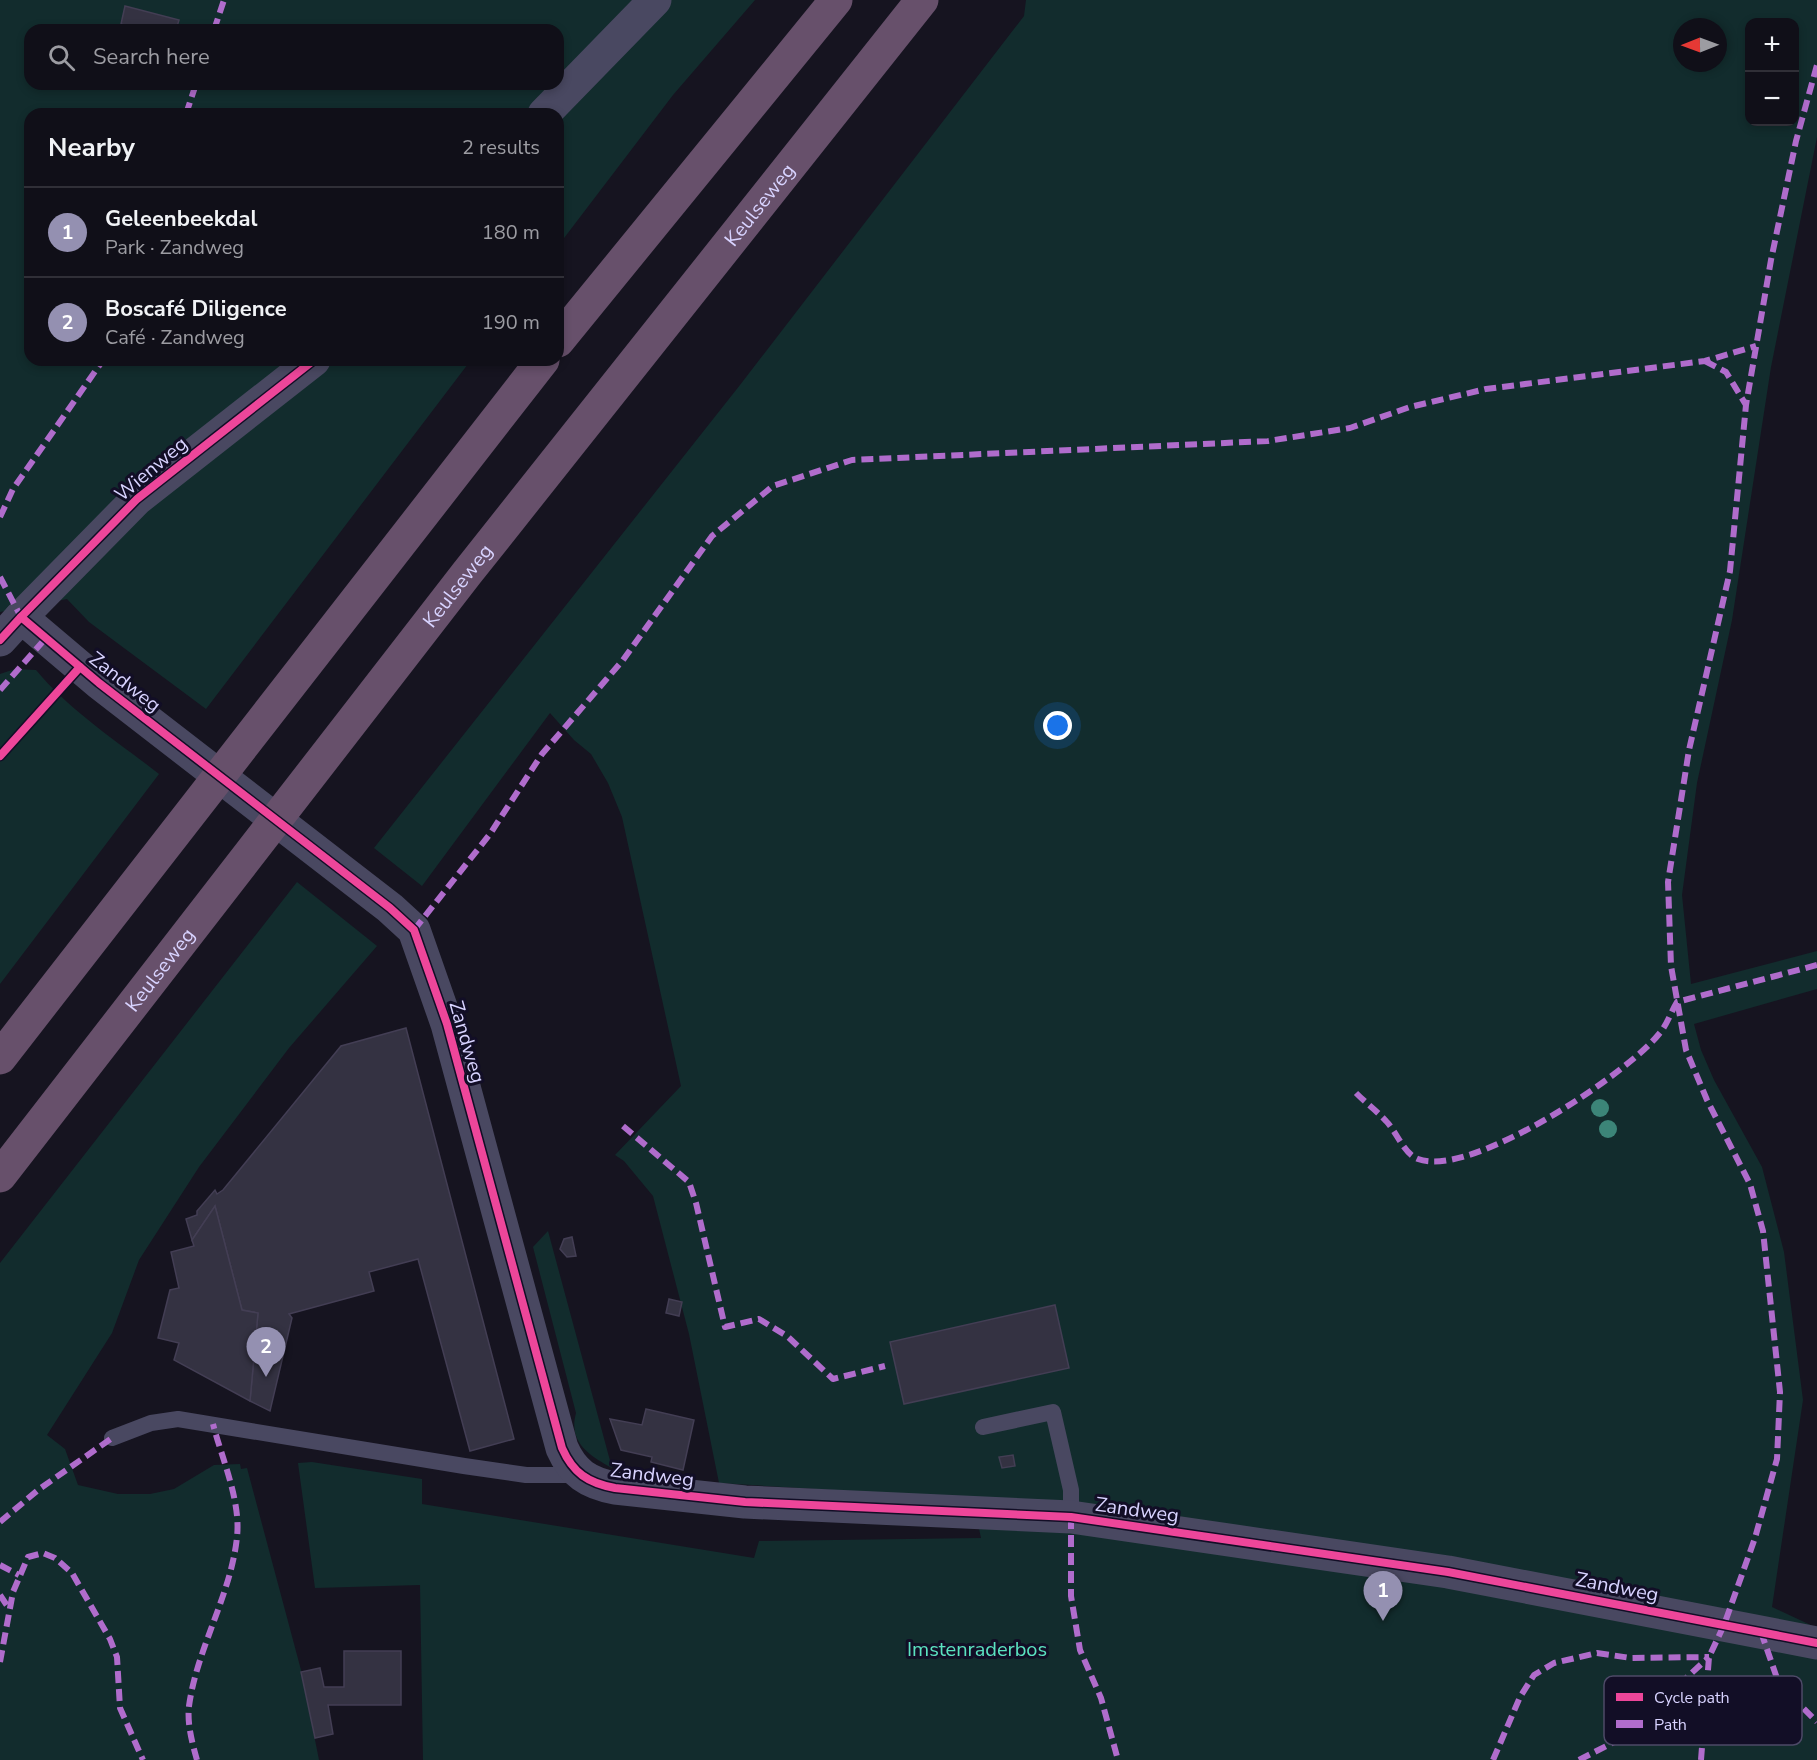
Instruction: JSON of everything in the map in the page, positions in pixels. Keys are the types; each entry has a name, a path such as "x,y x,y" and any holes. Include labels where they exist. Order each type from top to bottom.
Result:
{"highway":[{"name":"Keulseweg","path":"0,1176 467,573 922,0"},
{"path":"564,334 832,4"},
{"path":"0,1058 538,366"}],"street":[{"path":"550,108 655,0"},
{"name":"Wienweg","path":"10,628 137,499 306,366"},
{"name":"Zandweg","path":"10,628 99,683 390,908 414,930 443,1014 562,1448 568,1462 579,1475 596,1484 615,1488 702,1498 1071,1517 1448,1572 1817,1643"}],"lane":[{"path":"983,1427 1053,1412 1071,1490 1071,1517"},
{"path":"112,1438 152,1423 178,1419 526,1475 579,1475"}],"green space":[{"path":"0,0 755,0 673,95 564,238 564,108 24,108 24,366 466,366 206,709 89,622 67,599 0,612"},
{"name":"Imstenraderbos","path":"1026,0 1817,0 1817,137 1771,367 1732,620 1697,783 1682,895 1691,984 1817,951 1817,989 1694,1024 1701,1050 1714,1080 1762,1167 1784,1252 1803,1400 1772,1607 1817,1628 1817,1760 423,1760 420,1585 315,1588 298,1463 312,1462 422,1479 422,1504 754,1558 759,1541 981,1538 978,1524 979,1499 719,1483 689,1334 653,1196 624,1161 615,1155 681,1086 622,817 608,783 591,754 574,740 550,713 422,886 374,848 740,385 1024,16"},
{"path":"15,669 36,670 79,712 159,774 0,984 0,674"},
{"path":"297,882 377,946 289,1048 199,1167 139,1260 112,1333 47,1435 65,1449 78,1485 118,1494 150,1494 174,1489 214,1465 240,1464 241,1469 247,1468 301,1670 319,1760 0,1760 0,1263"},
{"path":"548,1231 612,1468 588,1453 575,1432 576,1413 533,1247"}],"building":[{"path":"125,6 179,20 178,24 121,24"},
{"path":"406,1028 514,1439 470,1451 418,1259 369,1272 374,1291 289,1314 292,1318 270,1411 250,1401 258,1313 242,1310 215,1206 192,1240 186,1219 197,1215 197,1211 215,1190 217,1194 223,1190 341,1046"},
{"path":"215,1206 242,1310 258,1313 250,1401 174,1360 179,1343 158,1338 170,1290 179,1288 171,1252 194,1246 192,1240"},
{"path":"572,1237 576,1256 567,1257 560,1249 564,1239"},
{"path":"669,1299 682,1302 679,1316 666,1313"},
{"path":"1055,1305 1069,1368 904,1404 890,1342"},
{"path":"646,1409 694,1420 683,1470 651,1462 652,1457 621,1450 610,1419 642,1425"},
{"path":"1013,1455 1015,1466 1002,1468 999,1457"},
{"path":"344,1651 401,1651 401,1705 328,1705 333,1734 315,1738 301,1672 320,1668 324,1687 344,1687"}],"marked path":[{"path":"216,24 224,0"},
{"path":"1708,1676 1709,1657 1724,1625 1755,1538 1777,1459 1780,1392 1763,1231 1750,1184 1707,1100 1686,1050 1671,966 1668,882 1689,750 1730,571 1746,405 1771,260 1796,141 1817,65"},
{"path":"188,108 194,90"},
{"path":"414,930 490,834 542,754 623,660 712,536 773,486 852,460 1268,441 1350,428 1410,407 1486,389 1705,361 1756,346"},
{"path":"1705,361 1726,372 1746,405"},
{"path":"0,517 13,489 99,366"},
{"path":"0,577 21,617"},
{"path":"0,690 46,638"},
{"path":"1356,1093 1386,1121 1408,1152 1418,1159 1442,1161 1473,1154 1546,1119 1615,1074 1659,1034 1677,1002 1817,965"},
{"path":"623,1126 689,1182 725,1327 759,1319 787,1336 833,1379 885,1366"},
{"path":"197,1760 189,1726 189,1706 199,1663 234,1559 237,1537 234,1495 213,1424"},
{"path":"0,1522 38,1490 112,1438"},
{"path":"1071,1517 1071,1596 1080,1650 1101,1698 1118,1760"},
{"path":"0,1662 13,1592 28,1557 43,1553 55,1558 72,1573 110,1639 117,1657 120,1708 143,1760"},
{"path":"0,1565 19,1575"},
{"path":"0,1595 10,1610"},
{"path":"1761,1632 1776,1676"},
{"path":"1493,1760 1520,1697 1534,1675 1554,1663 1597,1653 1631,1658 1709,1657"},
{"path":"1688,1676 1709,1657"},
{"path":"1802,1707 1817,1722"},
{"path":"1579,1760 1608,1745"},
{"path":"1701,1760 1702,1745"}],"cycle path":[{"path":"21,617 137,499 306,366"},
{"path":"0,640 21,617 99,683 390,908 414,930 447,1024 562,1448 576,1470 589,1480 615,1488 745,1502 1071,1517 1448,1572 1817,1643"},
{"path":"0,756 80,667"}],"place":[{"name":"Boscafé Diligence","path":"266,1377"},
{"name":"Geleenbeekdal","path":"1383,1621"}]}
